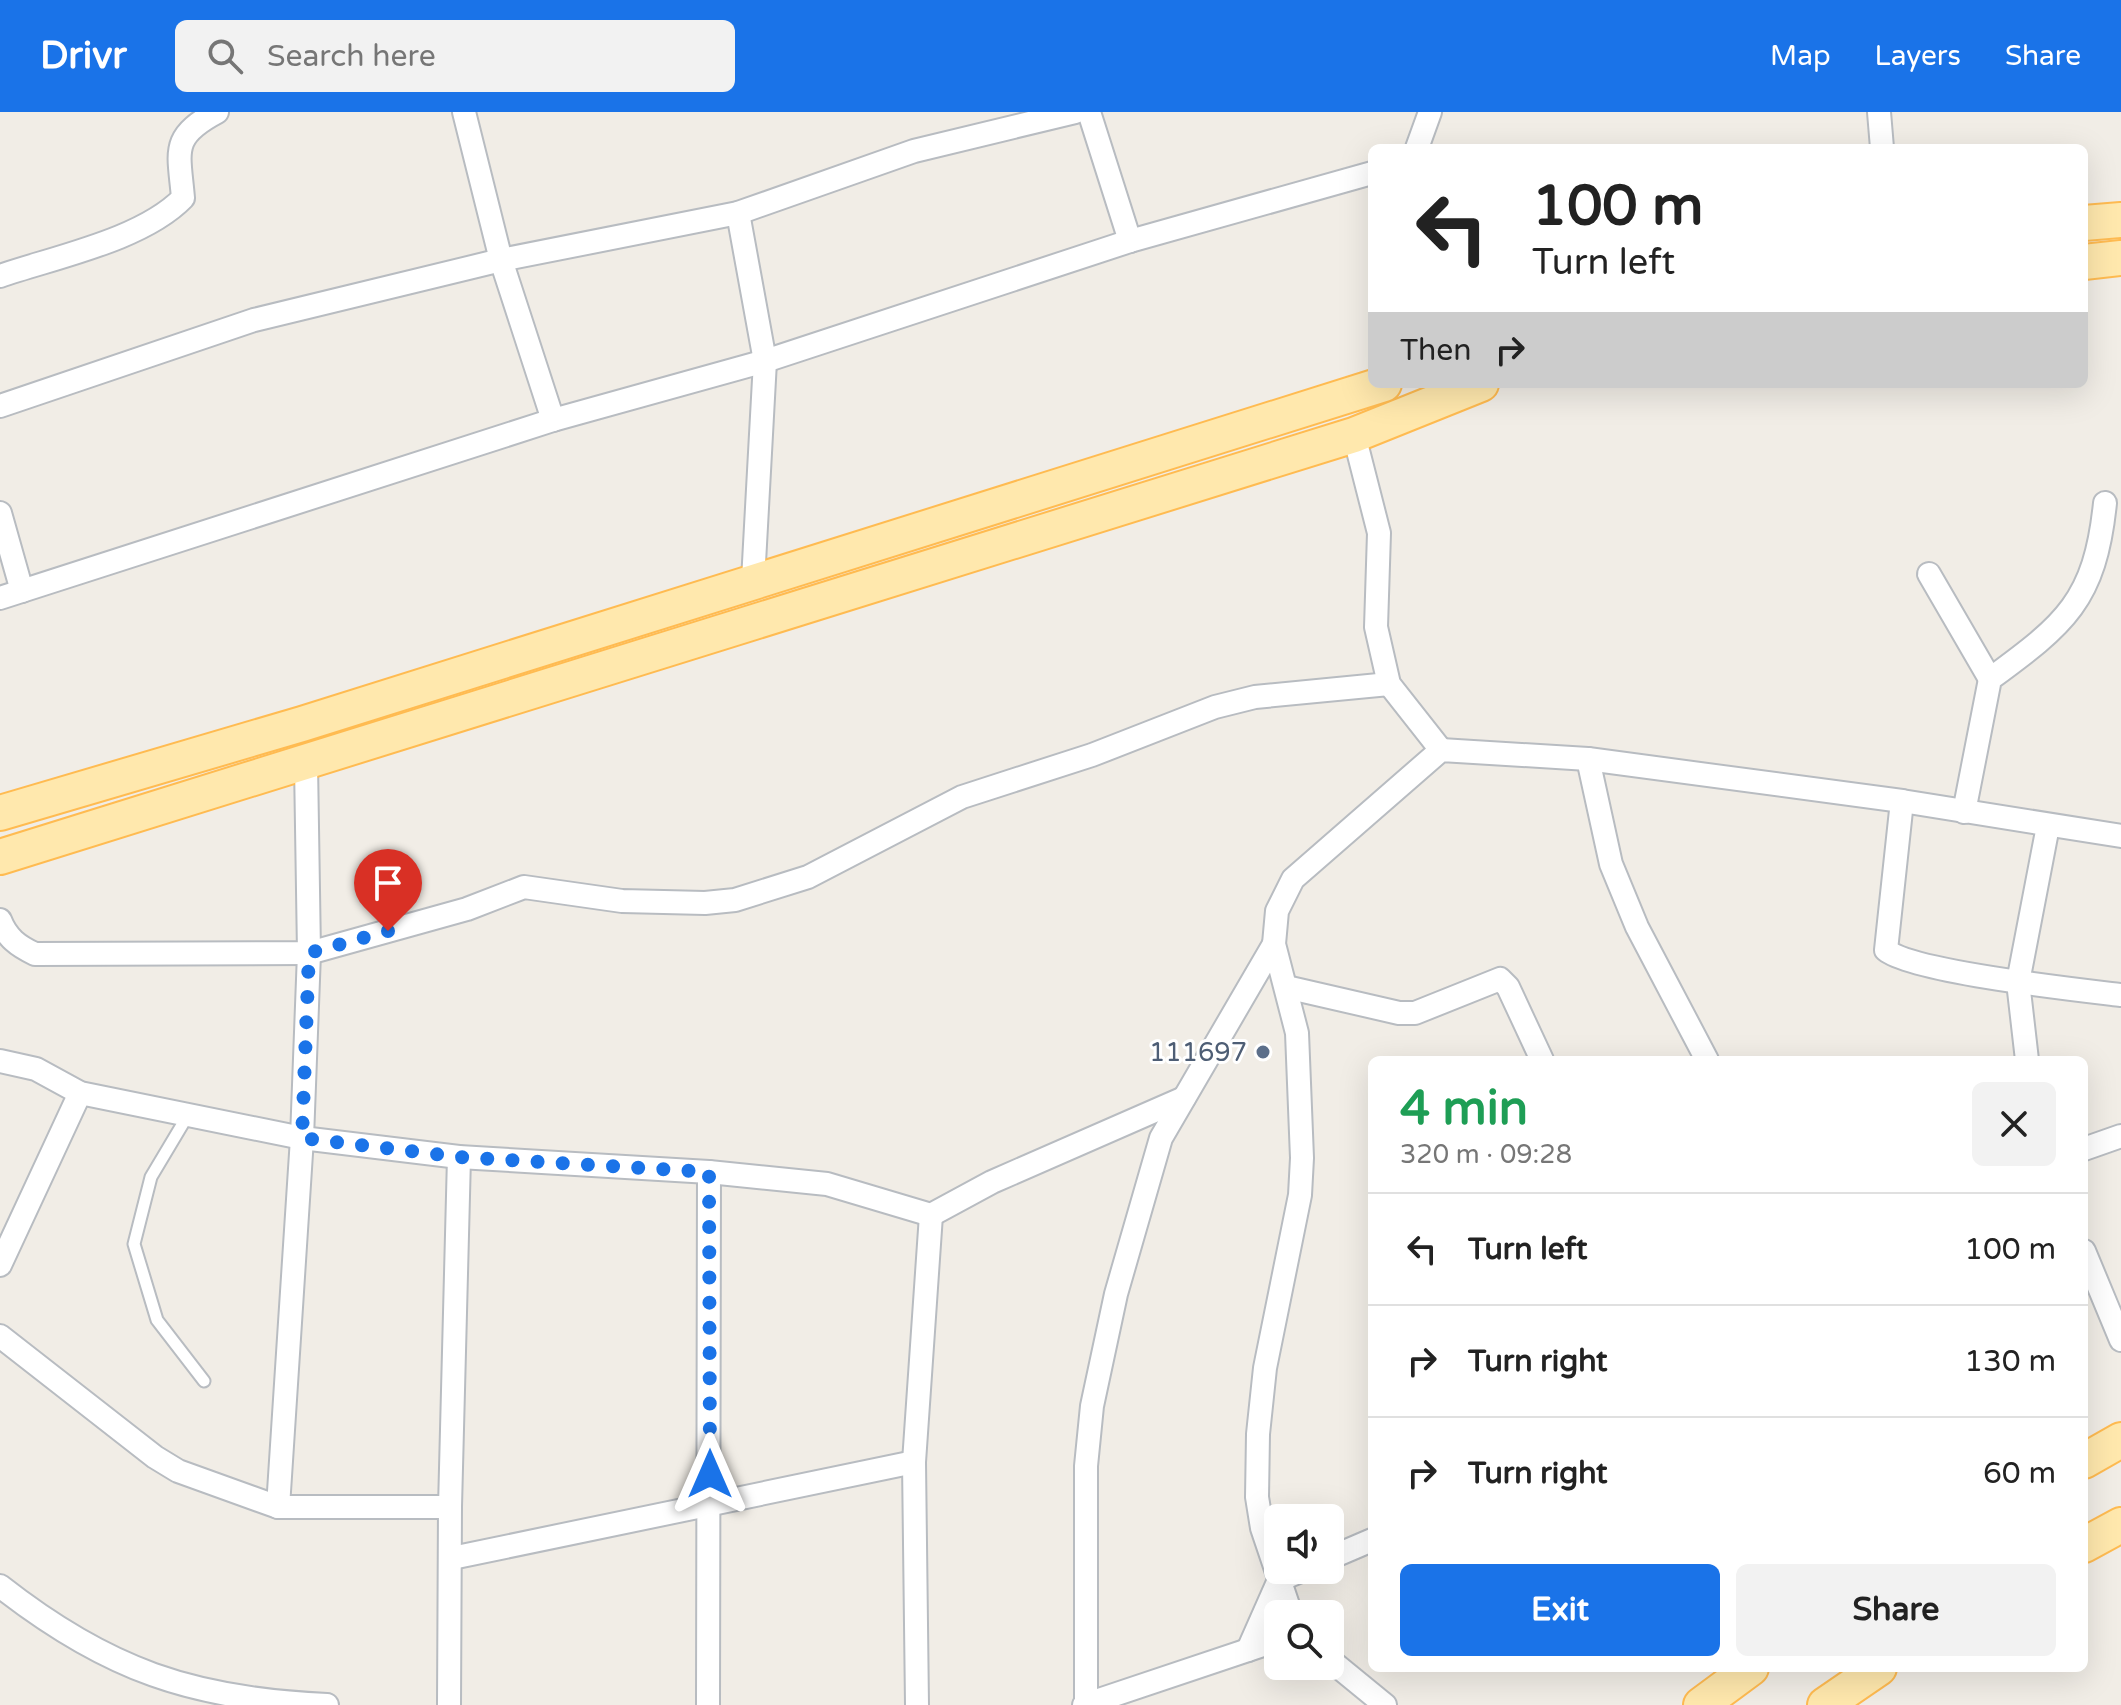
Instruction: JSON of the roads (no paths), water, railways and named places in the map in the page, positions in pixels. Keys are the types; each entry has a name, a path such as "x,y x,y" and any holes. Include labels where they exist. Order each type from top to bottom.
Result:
{"main road":[{"path":"2088,223 2121,220"},
{"path":"2088,262 2121,258"},
{"path":"0,813 317,720 1370,388"},
{"path":"0,857 1354,435 1471,388"},
{"path":"2088,1459 2121,1440"},
{"path":"2088,1543 2121,1525"},
{"path":"1701,1705 1746,1672"},
{"path":"1825,1705 1873,1672"}],"street":[{"path":"0,276 124,234 170,212 183,198 178,143 186,132 217,112"},
{"path":"464,112 501,260 553,420"},
{"path":"0,406 254,320 501,260 738,213 940,143 1075,112"},
{"path":"1089,112 1130,241"},
{"path":"1418,144 1430,112"},
{"path":"1879,112 1882,144"},
{"path":"0,598 553,420 765,361 1130,241 1368,174"},
{"path":"738,213 765,361 753,581"},
{"path":"1354,435 1379,533 1376,627 1389,684 1441,750"},
{"path":"1990,679 2051,634 2074,608 2101,541 2105,503"},
{"path":"0,513 22,591"},
{"path":"1929,574 1990,679 1964,812"},
{"path":"0,920 5,933 35,954 309,953 467,909 524,887 622,901 705,903 735,900 808,877 962,797 1092,755 1215,707 1255,697 1389,684"},
{"path":"1264,1534 1257,1497 1258,1434 1265,1368 1300,1195 1302,1158 1297,1033 1274,944 1277,911 1293,879 1441,750 1588,759 1902,801 2121,836"},
{"path":"1588,759 1611,864 1637,927 1705,1056"},
{"path":"278,1507 302,1138 309,953 306,764"},
{"path":"1902,801 1886,950 1907,960 2018,982 2121,995"},
{"path":"2027,1056 2018,982 2048,826"},
{"path":"1264,1645 1086,1705 1083,1528 1092,1406 1116,1294 1161,1138 1274,944"},
{"path":"1286,987 1399,1013 1415,1013 1500,979 1508,987 1540,1056"},
{"path":"0,1061 36,1069 80,1093 302,1138 459,1157 709,1172 848,1188 931,1215 992,1182 1184,1098"},
{"path":"0,1265 80,1093"},
{"path":"2088,1148 2121,1136"},
{"path":"449,1705 450,1507 459,1157"},
{"path":"708,1705 709,1172"},
{"path":"917,1705 914,1462 931,1215"},
{"path":"2088,1261 2121,1340"},
{"path":"0,1336 155,1457 178,1471 278,1507 450,1507"},
{"path":"452,1558 914,1462"},
{"path":"1344,1552 1368,1542"},
{"path":"1248,1650 1277,1584"},
{"path":"0,1586 72,1638 152,1676 219,1695 327,1705"},
{"path":"1344,1671 1385,1705"}],"lane":[{"path":"188,1115 151,1177 134,1244 157,1320 204,1381"}],"place":[{"name":"111697","path":"1263,1052"}]}
